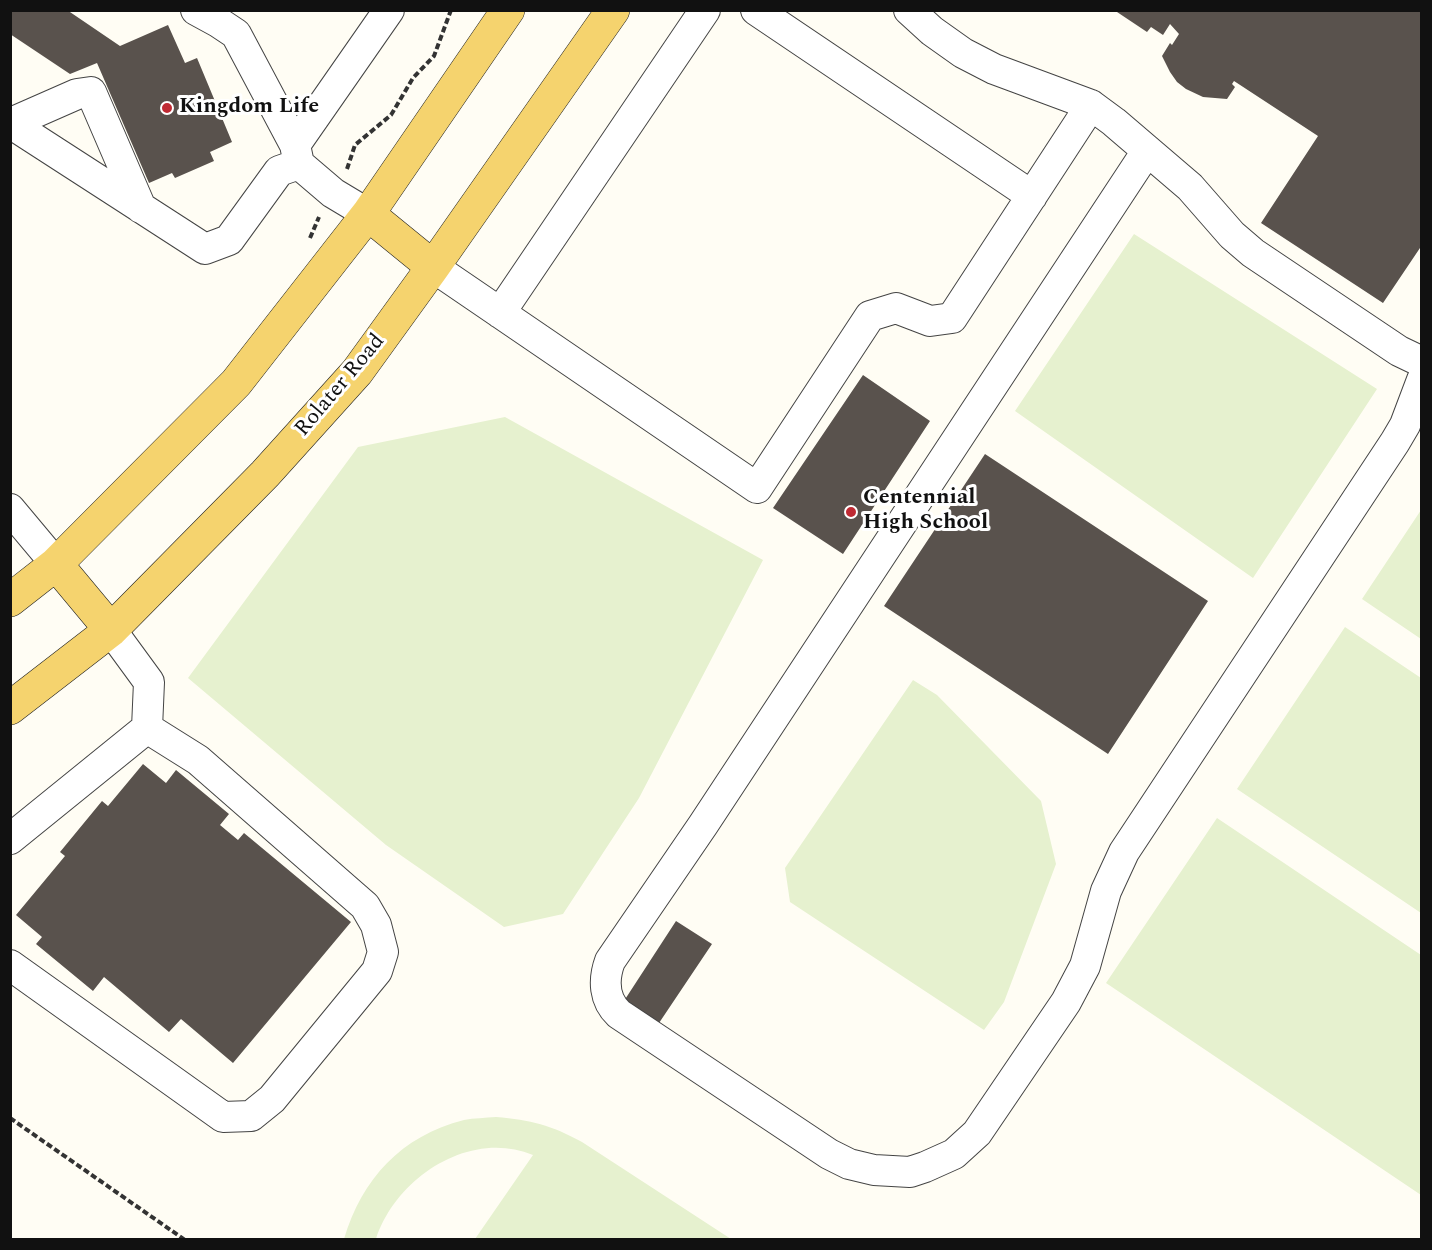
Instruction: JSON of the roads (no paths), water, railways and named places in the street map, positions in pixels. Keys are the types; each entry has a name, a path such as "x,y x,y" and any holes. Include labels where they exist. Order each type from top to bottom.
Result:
{"main road":[{"path":"10,600 56,564 236,383 368,214 508,10"},
{"name":"Rolater Road","path":"10,708 111,630 266,474 357,372 613,10"},
{"path":"368,214 433,267"},
{"path":"56,564 111,630"}],"lane":[{"path":"196,10 218,21 236,34 297,155 333,193 368,214"},
{"path":"11,123 205,249 229,240 279,171 297,155 389,10"},
{"path":"500,313 705,10"},
{"path":"756,10 1032,196"},
{"path":"909,10 932,31 963,53 994,69 1091,105 1190,188 1233,235 1253,253 1399,351 1422,362"},
{"path":"11,123 77,94 92,92 141,208"},
{"path":"433,267 758,488 870,316 896,308 930,321 952,318 1091,105"},
{"path":"1147,150 709,815 610,961 605,985 612,1006 619,1014 810,1142 849,1164 886,1172 910,1172 954,1154 977,1133 1070,996 1085,966 1106,891 1124,852 1395,442 1407,419 1422,380"},
{"path":"10,509 56,564"},
{"path":"10,839 147,728 149,681 111,630"},
{"path":"10,965 223,1117 251,1116 272,1100 377,971 383,952 376,925 365,906 198,760 147,728"}],"place":[{"name":"Kingdom Life","path":"167,108"},
{"name":"Centennial High School","path":"851,512"}]}
